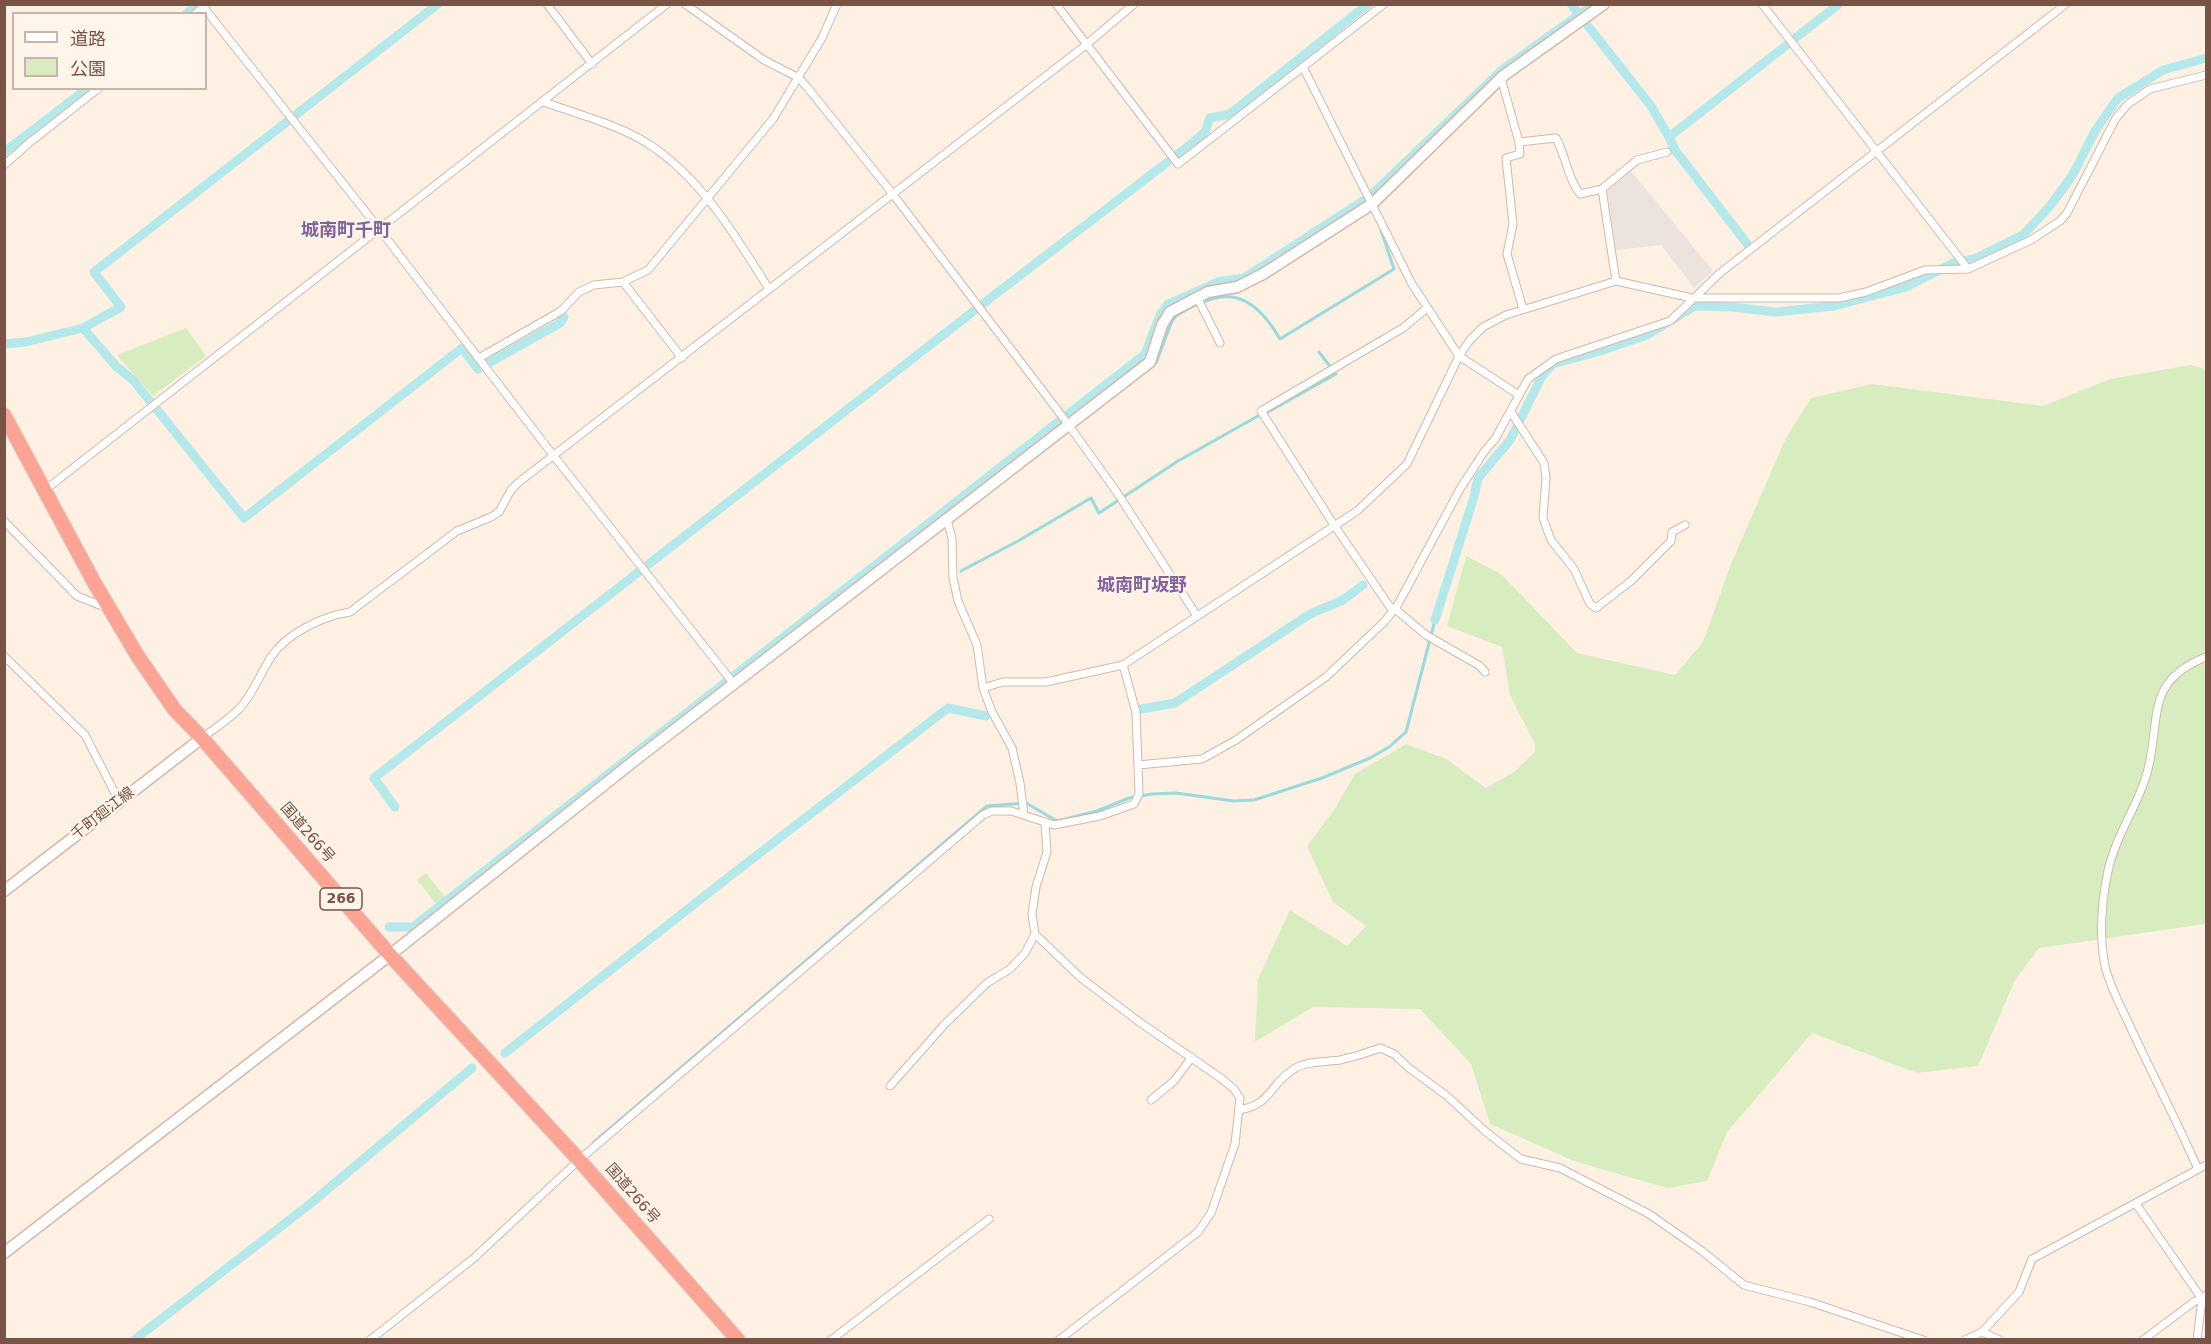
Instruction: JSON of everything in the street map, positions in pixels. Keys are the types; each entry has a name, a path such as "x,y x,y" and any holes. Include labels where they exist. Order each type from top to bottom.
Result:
{"highway":[{"name":"国道266号","path":"4,415 109,609 174,709 202,738 390,955 579,1160 738,1340"}],"street":[{"path":"547,4 592,64"},
{"path":"45,490 667,4"},
{"path":"685,4 764,60 799,78 892,193 1068,424 1116,491 1197,616"},
{"path":"479,358 561,311 579,292 594,285 623,282 648,270 773,119 822,38 837,4"},
{"path":"1056,4 1178,164 1384,4"},
{"path":"202,738 239,708 272,657 286,641 333,615 350,612 457,531 499,512 511,490 554,455 1086,45 1134,4"},
{"path":"4,1253 1150,362 1162,325 1170,312 1208,292 1237,287 1263,274 1372,204 1501,78 1604,4"},
{"path":"1762,4 1968,269"},
{"path":"1138,765 1202,759 1236,740 1326,677 1384,622 1420,566 1460,489 1495,439 1533,373 1556,358 1670,321 1720,273 2066,4"},
{"path":"203,6 734,684"},
{"path":"1304,67 1426,308 1459,356 1519,395"},
{"path":"982,688 1003,682 1046,682 1123,665 1357,511 1407,464 1459,356 1470,340 1483,327 1506,315 1616,281 1692,298 1839,298 1866,292 1924,270 1968,269 2031,240 2060,221 2067,213 2116,118 2128,104 2150,89 2206,75"},
{"path":"1501,78 1519,142 1520,154 1506,158 1513,224 1507,254 1523,309"},
{"path":"4,165 96,90"},
{"path":"544,102 629,134 649,144 674,163 724,218 769,289"},
{"path":"1519,142 1556,138 1560,144 1568,176 1580,194 1602,189 1638,160 1667,152"},
{"path":"1602,189 1616,281"},
{"path":"623,282 682,358"},
{"path":"1197,297 1220,343"},
{"path":"1426,308 1403,328 1261,411 1393,609 1426,635 1480,666 1485,672"},
{"path":"1511,412 1544,463 1546,478 1543,518 1551,540 1574,569 1590,604 1596,608 1616,593 1671,541 1672,532 1685,525"},
{"path":"947,520 952,538 953,578 958,601 976,645 982,688 1012,748 1024,815"},
{"path":"4,521 78,596 109,609"},
{"path":"4,656 85,735 119,801"},
{"path":"2198,1169 2114,991 2105,965 2102,921 2108,872 2116,840 2142,788 2149,764 2158,701 2171,678 2206,657"},
{"path":"370,1340 474,1258 579,1160 983,815 992,811 1011,811 1054,825 1100,816 1134,804 1140,794 1136,712 1123,665"},
{"name":"千町廻江線","path":"4,891 202,738"},
{"path":"890,1086 961,1008 987,983 1010,969 1025,953 1035,934 1032,914 1036,887 1047,852 1045,822"},
{"path":"1035,934 1081,978 1138,1021 1192,1057 1234,1089 1240,1098 1235,1144 1211,1213 1198,1232 1059,1340"},
{"path":"1239,1110 1251,1108 1263,1102 1276,1083 1295,1068 1358,1056 1380,1048 1394,1054 1447,1096 1521,1160 1560,1168 1649,1214 1702,1251 1744,1285 1810,1302 1923,1340"},
{"path":"1151,1100 1174,1080 1192,1057"},
{"path":"1965,1340 1982,1332 2019,1292 2032,1259 2206,1165"},
{"path":"2136,1204 2204,1297 2197,1340"},
{"path":"831,1340 989,1219"},
{"path":"2143,1340 2195,1301 2204,1297"},
{"path":"1982,1332 2000,1340"}],"shaded area":[{"path":"1631,171 1713,271 1694,288 1661,245 1616,250 1607,191"}],"green space":[{"path":"186,328 206,356 153,396 117,355"},
{"path":"2190,365 2206,369 2206,924 2039,948 2014,982 1978,1066 1917,1073 1812,1033 1727,1132 1707,1181 1668,1188 1574,1161 1490,1124 1471,1064 1420,1009 1313,1007 1255,1042 1258,979 1290,910 1347,946 1366,926 1333,902 1307,846 1334,810 1355,774 1406,744 1446,759 1486,788 1514,772 1535,752 1535,744 1510,695 1502,647 1447,626 1466,556 1501,574 1577,653 1675,675 1703,642 1731,564 1785,440 1811,398 1872,384 2043,406 2110,379"},
{"path":"426,873 446,898 437,905 417,880"}],"waterway":[{"path":"188,12 197,4"},
{"path":"4,344 26,342 83,328 121,307 94,272 438,4"},
{"path":"395,807 374,778 1191,144 1205,132 1210,118 1230,114 1368,4"},
{"path":"1571,4 1579,15"},
{"path":"389,927 413,927 1145,354 1160,315 1168,304 1218,282 1244,278 1369,197 1502,70 1594,4"},
{"path":"1794,39 1839,4"},
{"path":"1588,26 1651,106 1669,137 1788,44"},
{"path":"1435,620 1478,478 1510,440 1542,376 1553,364 1647,335 1695,306 1776,312 1834,306 1906,287 1953,263 1974,259 2023,235 2050,206 2072,176 2095,131 2118,98 2163,70 2206,58"},
{"path":"4,152 85,90"},
{"path":"1669,137 1675,150 1748,245"},
{"path":"1156,363 1176,316 1193,306 1222,297 1247,302 1269,322 1280,339 1394,269 1381,230"},
{"path":"83,328 116,366 134,381 244,518 462,348 478,369 560,323 564,317"},
{"path":"1268,412 1336,374 1319,352"},
{"path":"961,571 1091,498 1099,513 1178,461 1258,416"},
{"path":"1141,709 1175,703 1310,614 1343,600 1363,585"},
{"path":"593,1143 987,806 1026,803 1057,821 1097,811 1129,798 1152,794 1176,793 1234,801 1254,800 1322,778 1370,758 1389,747 1406,732 1435,620"},
{"path":"505,1053 948,708 986,716"},
{"path":"134,1340 310,1204 472,1068"}],"district":[{"name":"城南町千町","path":"346,231"},
{"name":"城南町坂野","path":"1142,586"}]}
